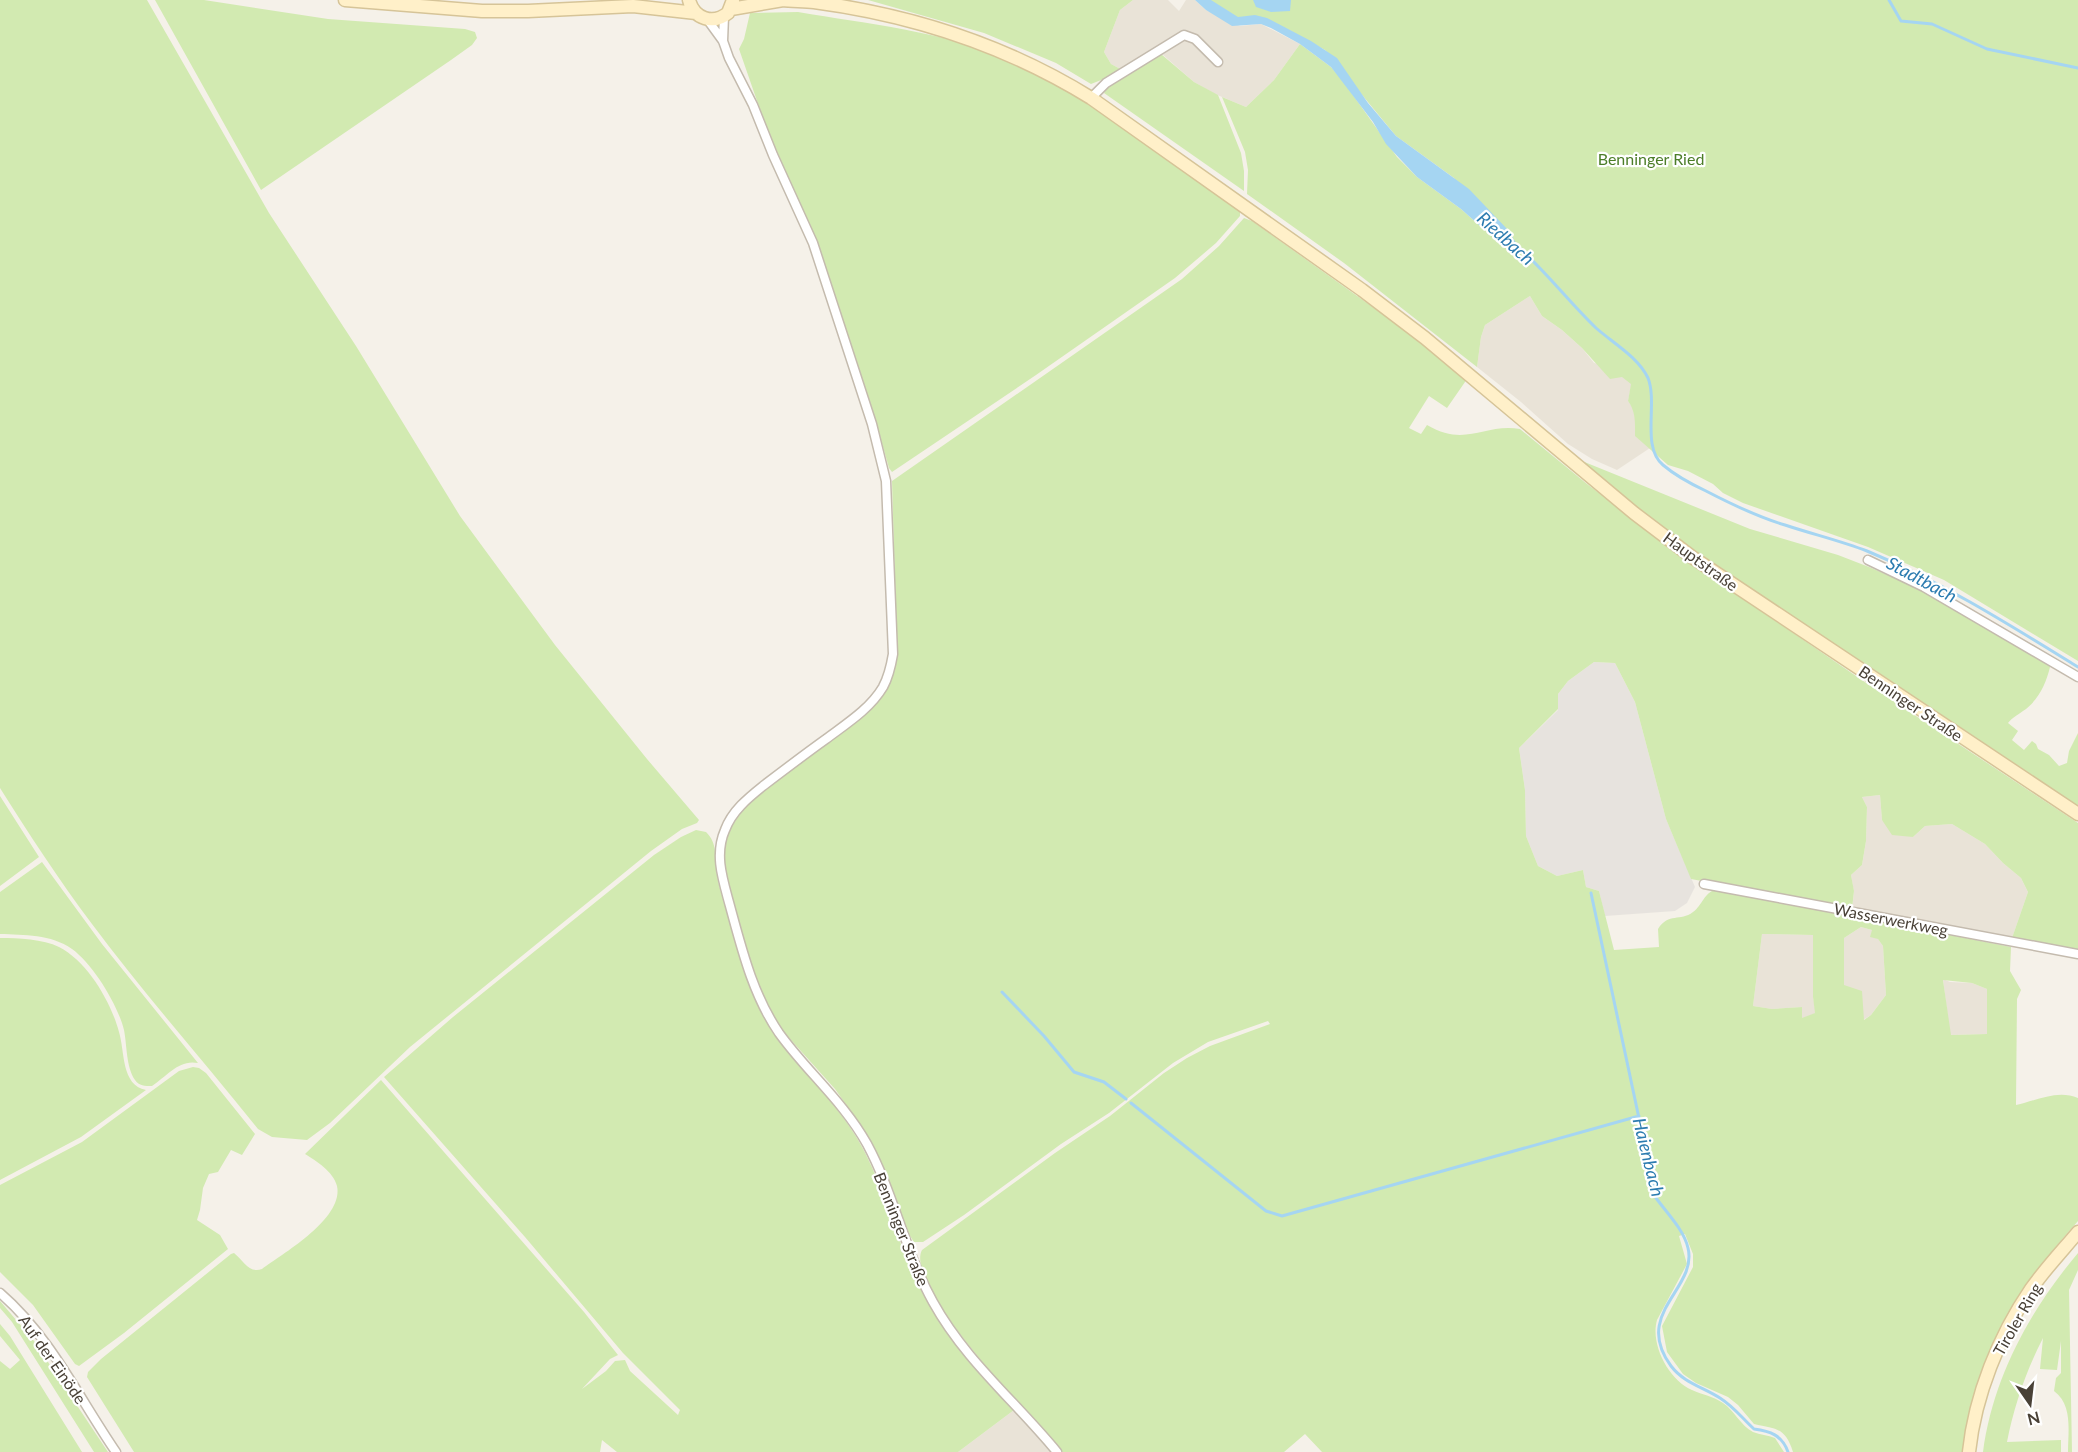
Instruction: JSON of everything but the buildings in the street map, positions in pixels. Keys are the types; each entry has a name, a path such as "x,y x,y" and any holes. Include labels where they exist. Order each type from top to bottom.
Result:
{"main road":[{"path":"345,0 482,11 633,6 651,0"},
{"path":"689,0 701,16"},
{"name":"Hauptstraße","path":"633,6 719,18 729,8 782,0 814,2 872,13 967,38 1028,62 1091,98 1362,290 1433,344 1657,530 1744,593"},
{"name":"Benninger Straße","path":"1744,593 2078,814"},
{"name":"Tiroler Ring","path":"1970,1452 1973,1425 2000,1344 2031,1289 2078,1232"}],"street":[{"path":"723,41 729,8"},
{"path":"701,16 723,41"},
{"path":"1091,98 1106,83 1184,35 1195,39 1218,62"},
{"name":"Benninger Straße","path":"723,41 820,262 875,434 886,482 893,654 886,682 878,695 863,711 744,803 729,821 719,854 721,874 752,979 764,1007 775,1027 838,1101 867,1145 886,1185 916,1268 946,1325 970,1358 1057,1452"},
{"path":"1868,560 1924,587 2078,677"},
{"name":"Wasserwerkweg","path":"1704,884 2078,954"},
{"name":"Auf der Einöde","path":"0,1293 31,1323 116,1452"}],"shaded area":[{"path":"1133,0 1168,0 1179,11 1186,0 1195,0 1206,10 1240,26 1261,24 1300,44 1274,80 1246,107 1194,82 1162,54 1140,68 1124,71 1111,64 1104,52 1120,10"},
{"path":"1530,296 1542,316 1582,348 1594,363 1621,369 1632,382 1628,401 1633,408 1638,431 1650,448 1617,470 1592,459 1568,444 1477,367 1485,325"},
{"path":"1594,662 1615,663 1635,702 1666,819 1695,887 1687,903 1675,911 1605,916 1599,891 1586,887 1583,870 1557,876 1538,866 1526,836 1525,790 1519,748 1558,710 1558,694 1568,681"},
{"path":"1880,795 1882,820 1913,837 1925,826 1952,824 1985,844 2021,878 2028,892 2012,938 1852,909 1854,892 1851,875 1862,865 1866,841 1867,807 1862,797"},
{"path":"1861,927 1872,930 1883,946 1886,995 1871,1015 1863,1020 1844,985 1844,938"},
{"path":"1762,934 1813,935 1813,997 1816,1013 1801,1019 1802,1007 1772,1009 1753,1006"},
{"path":"1943,979 1950,982 1972,983 1987,989 1987,1034 1950,1035"},
{"path":"1020,1404 1062,1452 958,1452 1014,1410"}],"green space":[{"path":"0,0 147,0 269,213 356,346 460,516 555,645 699,820 651,851 410,1047 330,1123 307,1140 272,1137 258,1129 92,924 44,857 0,788"},
{"path":"155,0 204,0 328,19 465,29 475,32 477,38 472,45 451,60 261,190"},
{"path":"868,0 1133,0 1120,10 1104,52 1111,64 1124,71 1091,84 1056,63 984,33"},
{"name":"Benninger Ried","path":"1201,0 2078,0 2078,661 1944,580 1868,547 1743,503 1688,471 1668,465 1635,436 1634,413 1628,401 1631,384 1622,377 1610,379 1582,348 1542,316 1530,296 1485,325 1477,367 1344,263 1247,194 1248,170 1245,152 1222,97 1246,107 1274,80 1300,44 1331,67 1397,157 1417,177 1479,225 1454,178 1396,136 1325,50 1289,30 1239,19"},
{"path":"798,12 931,35 982,49 1007,59 1068,90 1097,108 1237,208 1240,216 1216,243 1175,278 892,472 823,259 764,121 739,49 744,39 750,13"},
{"path":"1161,54 1194,82 1218,95 1241,153 1244,191 1104,93 1108,86"},
{"path":"1244,218 1252,221 1395,323 1465,377 1465,382 1447,408 1429,396 1409,428 1421,434 1427,425 1441,432 1464,435 1496,429 1520,429 1587,484 1694,565 1872,687 2078,823 2078,950 2076,950 2012,938 2028,892 2021,878 1985,844 1952,824 1925,826 1913,837 1892,835 1882,820 1880,795 1862,797 1867,807 1866,841 1862,865 1851,875 1854,891 1852,909 1691,879 1666,819 1635,702 1615,663 1594,662 1568,681 1558,694 1558,709 1519,748 1525,790 1526,836 1538,866 1557,876 1583,870 1586,887 1599,891 1614,950 1659,947 1658,929 1662,924 1693,912 1709,893 1717,889 2011,947 2010,971 2021,990 2017,999 2016,1105 2054,1095 2078,1098 2078,1221 2036,1272 2002,1328 1978,1388 1963,1452 1793,1452 1787,1438 1779,1430 1754,1424 1728,1397 1696,1383 1683,1374 1667,1352 1662,1326 1693,1267 1693,1254 1685,1234 1679,1236 1687,1264 1657,1320 1656,1340 1663,1361 1684,1385 1723,1403 1749,1429 1775,1438 1784,1452 1322,1452 1305,1434 1284,1452 1062,1452 976,1354 932,1293 922,1268 922,1250 1187,1058 1210,1046 1270,1024 1268,1021 1208,1042 1173,1063 1109,1113 1061,1144 964,1215 923,1242 914,1242 908,1233 887,1175 859,1123 835,1089 782,1030 763,997 755,978 729,891 723,858 724,843 729,830 743,810 766,788 862,716 876,702 891,679 897,650 892,481 1182,279 1219,246","holes":["1861,927 1872,930 1870,937 1878,939 1883,946 1886,995 1871,1015 1864,1020 1862,991 1844,985 1844,938","1762,934 1813,935 1815,1013 1802,1018 1802,1007 1772,1009 1753,1006","1943,980 1972,983 1987,989 1987,1034 1951,1035"]},
{"path":"1582,461 1750,529 1838,555 1913,586 2048,663 2050,667 2044,686 2037,697 2008,723 2018,731 2012,740 2024,750 2032,741 2059,766 2067,763 2069,751 2078,733 2078,808 1705,558 1626,499"},
{"path":"0,796 39,857 0,886"},
{"path":"696,830 706,832 712,841 719,886 737,948 750,987 764,1016 789,1052 831,1102 857,1138 878,1181 905,1255 938,1319 965,1357 1014,1410 958,1452 617,1452 602,1440 600,1452 134,1452 87,1377 88,1372 231,1254 234,1253 253,1270 262,1269 310,1234 331,1210 337,1198 337,1186 328,1171 305,1154 381,1080 584,1312 618,1355 610,1359 582,1389 606,1371 615,1361 625,1360 630,1371 678,1415 680,1410 623,1353 525,1237 384,1077 453,1017 654,855"},
{"path":"42,862 102,944 198,1063 191,1062 179,1066 152,1086 138,1083 130,1069 121,1020 104,986 88,964 72,949 55,940 37,936 0,934 0,892"},
{"path":"0,938 53,944 79,962 97,984 110,1008 119,1032 128,1075 138,1087 146,1090 81,1137 0,1180"},
{"path":"193,1067 206,1073 255,1134 242,1155 231,1150 218,1172 209,1174 203,1188 197,1220 220,1235 228,1249 124,1333 79,1366 75,1364 33,1305 0,1272 0,1185 82,1142 179,1071"},
{"path":"2078,1253 2078,1270 2069,1290 2072,1452 2068,1452 2067,1411 2064,1403 2054,1391 2056,1378 2061,1373 2061,1341 2057,1370 2040,1369 2043,1338 2021,1389 2007,1442 2061,1440 2061,1452 1983,1452 1995,1397 2016,1346 2044,1298"},
{"path":"0,1301 34,1341 108,1452 94,1452 12,1322 0,1308"},
{"path":"0,1324 10,1336 82,1452 0,1452 0,1361 10,1369 20,1360 0,1336"}],"water":[{"path":"1195,0 1211,0 1238,17 1255,15 1267,18 1311,41 1337,58 1368,103 1396,136 1469,189 1509,231 1517,245 1492,235 1417,177 1386,144 1373,122 1331,67 1300,44 1271,28 1261,24 1232,26 1206,10"},
{"path":"1253,0 1291,0 1290,11 1271,12 1256,7"}],"waterway":[{"path":"1889,0 1901,21 1932,24 1987,49 2078,68"},
{"name":"Riedbach","path":"1514,243 1536,263 1596,328 1632,357 1644,370 1651,388 1653,447 1656,457 1668,469 1695,486 1755,514 1867,551 1922,576 2078,667"},
{"name":"Haienbach","path":"1591,893 1656,1198 1679,1228 1688,1248 1689,1263 1662,1316 1659,1331 1661,1347 1671,1366 1682,1377 1725,1401 1754,1429 1775,1435 1788,1452"},
{"path":"1002,992 1074,1072 1104,1082 1126,1099"},
{"path":"1131,1103 1266,1211 1282,1216 1639,1116"}],"water label":[{"name":"Stadtbach","path":"1922,579"}]}
